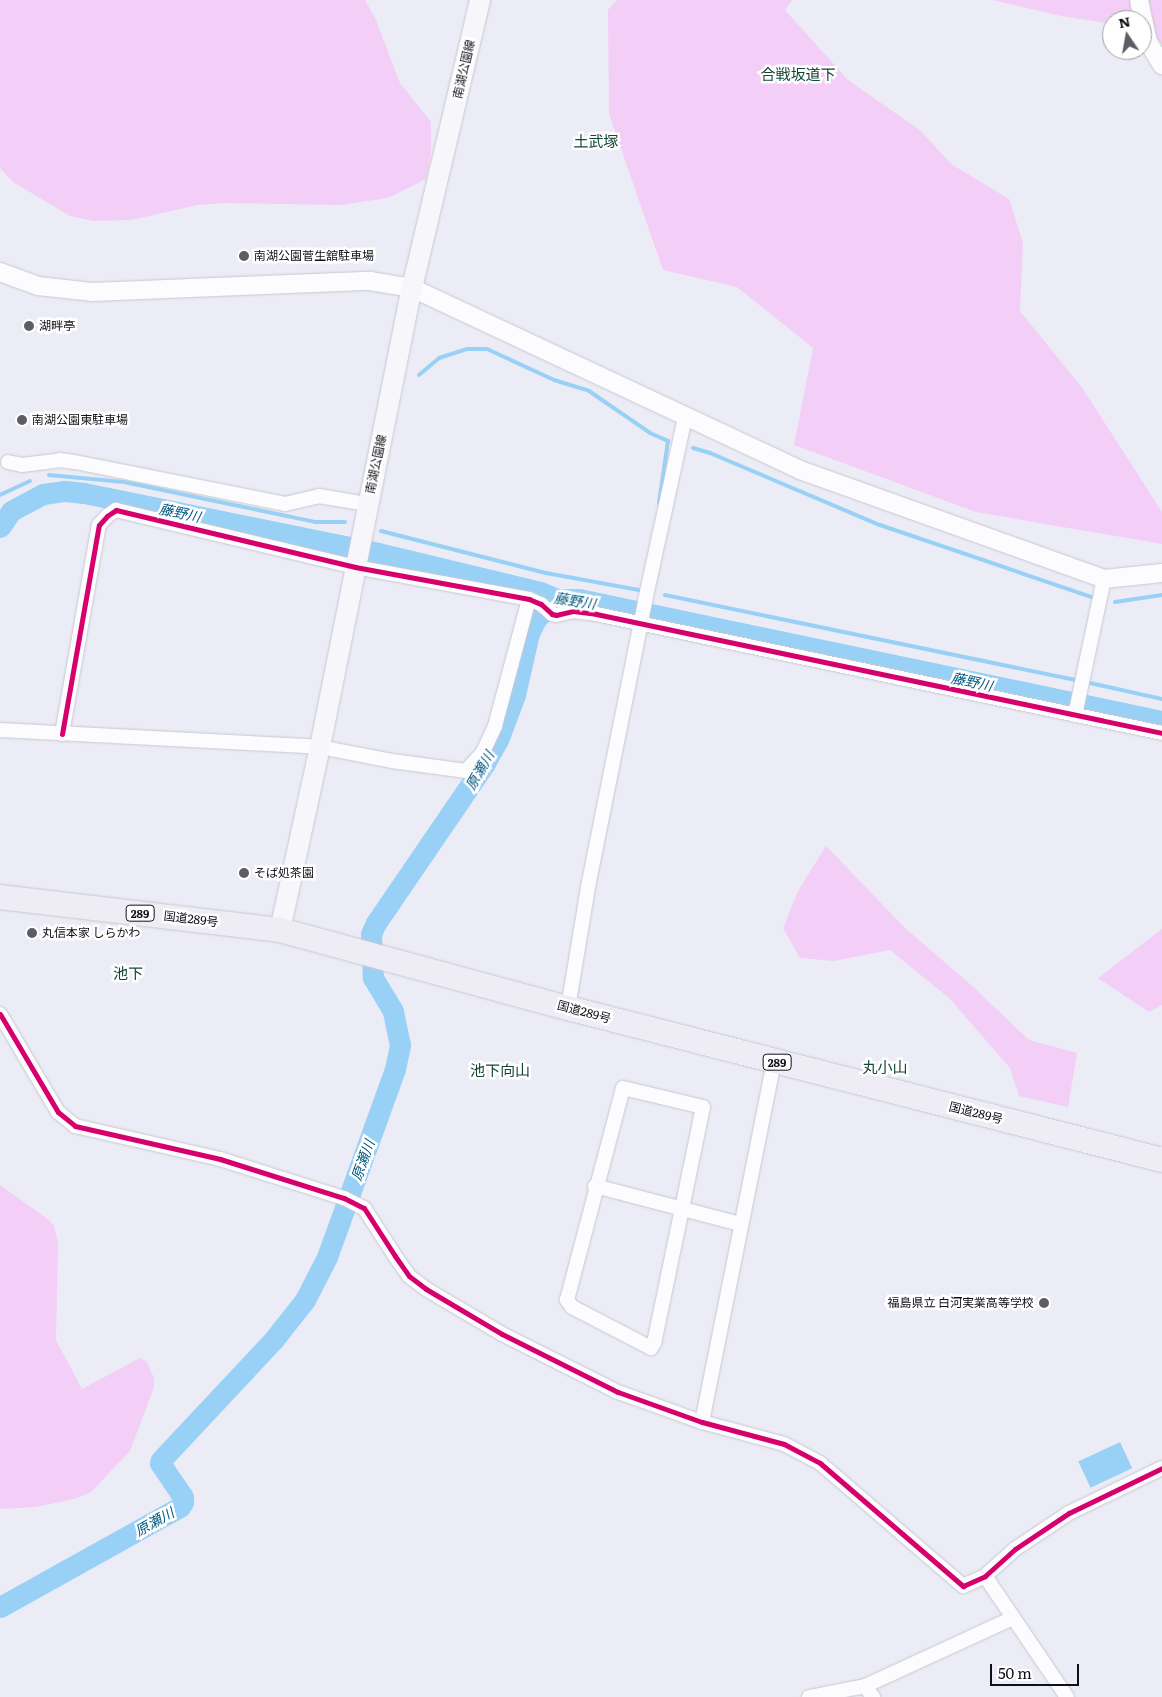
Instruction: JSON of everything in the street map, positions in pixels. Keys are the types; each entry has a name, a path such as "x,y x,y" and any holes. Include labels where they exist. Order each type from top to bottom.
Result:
{"highway":[{"name":"国道289号","path":"0,897 280,930 568,1008 1162,1160"}],"main road":[{"name":"南湖公園線","path":"280,930 320,747 367,504 412,288 480,0"}],"street":[{"path":"1139,0 1148,42 1162,65"},
{"path":"0,272 38,286 92,292 370,281 412,288 800,470 1104,579 1162,573"},
{"path":"568,1008 588,887 645,600 685,417"},
{"path":"8,462 22,464 60,460 75,462 285,504 319,496 367,504"},
{"path":"62,734 99,525 116,510 355,567 535,601 552,614 562,615 573,611 641,623 1162,733"},
{"path":"1075,715 1104,579"},
{"path":"0,730 320,747 392,761 466,771 483,752 495,726 535,601"},
{"path":"0,1014 58,1112 75,1126 220,1159 349,1200 364,1208 409,1276 426,1288 502,1334 618,1392 702,1422 784,1444 820,1462 963,1586 985,1576 1015,1549 1069,1513 1162,1468"},
{"path":"702,1422 774,1061"},
{"path":"623,1088 703,1107 654,1343 651,1348 572,1307 567,1300 595,1186 623,1088"},
{"path":"595,1186 682,1207 740,1224"},
{"path":"985,1576 1067,1697"},
{"path":"809,1697 869,1691 1013,1618"}],"shaded area":[{"path":"0,0 365,0 376,20 400,83 431,122 431,154 426,179 388,198 340,205 223,203 198,205 131,220 93,221 70,216 13,182 0,168"},
{"path":"617,0 792,0 785,10 848,80 921,131 951,164 1009,199 1023,243 1020,311 1083,389 1162,512 1162,544 976,512 794,445 813,348 737,287 663,270 609,114 608,10"},
{"path":"993,0 1162,0 1162,45 1152,32 1152,10 1102,10 1102,22 1061,16"},
{"path":"826,846 905,928 971,985 1029,1040 1077,1053 1068,1107 1019,1096 1010,1068 949,998 890,950 834,961 800,958 783,928 798,891"},
{"path":"1162,929 1162,1005 1149,1012 1098,978"},
{"path":"0,1185 49,1220 54,1226 58,1243 56,1340 82,1389 140,1358 147,1362 154,1378 154,1387 130,1451 91,1492 74,1499 36,1507 0,1509"}],"water":[{"path":"1120,1442 1132,1468 1091,1488 1078,1461"}],"waterway":[{"path":"419,375 439,358 467,349 487,349 554,380 589,391 650,433 668,441 659,503"},
{"path":"693,448 710,453 880,525 1094,598"},
{"path":"49,475 124,482 315,522 345,522"},
{"path":"0,495 30,481"},
{"name":"藤野川","path":"0,527 11,511 43,494 65,491 84,493 378,553 540,592 557,599 579,599 1162,721"},
{"path":"381,531 546,573 644,591"},
{"path":"665,595 1079,681"},
{"path":"1115,602 1162,595"},
{"name":"原瀬川","path":"0,1607 180,1507 183,1497 160,1463 161,1460 275,1338 305,1300 327,1257 395,1069 400,1045 393,1011 373,978 371,934 376,923 485,763 498,740 515,695 529,633 536,619 557,599"},
{"path":"1090,683 1162,699"}],"cycle path":[{"path":"62,734 99,525 116,510 355,567 529,599 541,604 552,614 556,615 573,611 596,614 1162,733"},
{"path":"0,1014 58,1112 75,1126 220,1159 344,1198 364,1208 409,1276 426,1289 502,1334 618,1392 702,1422 784,1444 820,1463 963,1586 985,1576 1015,1549 1069,1513 1162,1468"}],"place":[{"name":"南湖公園菅生舘駐車場","path":"244,256"},
{"name":"湖畔亭","path":"29,326"},
{"name":"南湖公園東駐車場","path":"22,420"},
{"name":"そば処茶園","path":"244,873"},
{"name":"丸信本家 しらかわ","path":"32,933"},
{"name":"福島県立 白河実業高等学校","path":"1044,1303"}],"district":[{"name":"合戦坂道下","path":"798,74"},
{"name":"土武塚","path":"596,141"},
{"name":"池下","path":"128,973"},
{"name":"丸小山","path":"885,1067"},
{"name":"池下向山","path":"500,1070"}]}
